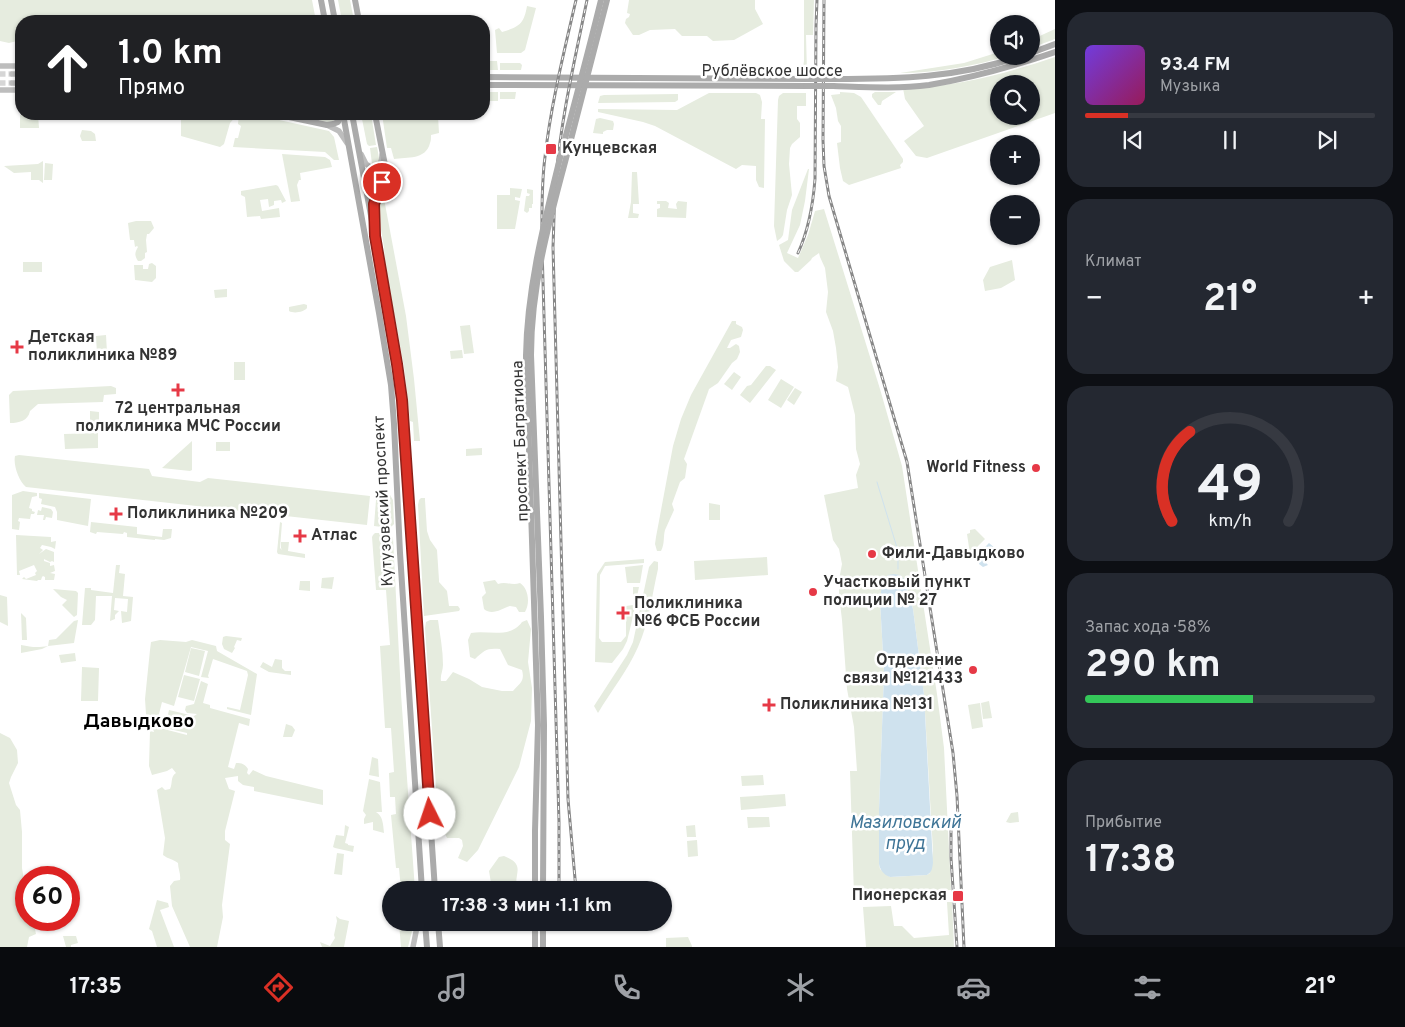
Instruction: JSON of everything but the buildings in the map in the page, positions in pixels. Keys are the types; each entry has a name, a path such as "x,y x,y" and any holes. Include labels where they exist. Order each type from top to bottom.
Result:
{"main road":[{"path":"322,0 324,15"},
{"path":"331,0 334,15"},
{"path":"355,0 358,15"},
{"name":"проспект Багратиона","path":"543,881 544,725 541,608 529,355 526,333 534,272 544,220 601,0"},
{"name":"проспект Багратиона","path":"534,881 538,725 529,355 534,306 548,222 607,0"},
{"path":"1040,50 1055,44"},
{"name":"Рублёвское шоссе","path":"490,85 833,83 896,87 928,85 1009,68 1055,52"},
{"name":"Рублёвское шоссе","path":"833,83 926,77 963,72 992,65"},
{"path":"0,66 15,66"},
{"name":"Рублёвское шоссе","path":"490,77 806,83"},
{"path":"0,90 15,90"},
{"path":"303,120 327,125 339,131 349,146"},
{"path":"327,125 339,120"},
{"name":"Кутузовский проспект","path":"343,120 392,394 400,554 421,881"},
{"name":"Кутузовский проспект","path":"353,120 375,236 402,400 434,881"},
{"path":"375,236 374,204 385,172 376,120"},
{"path":"359,149 366,164 372,168 381,164 382,152"},
{"path":"413,947 416,931"},
{"path":"426,931 427,947"},
{"path":"439,931 440,947"},
{"path":"535,931 535,947"},
{"path":"543,931 543,947"}],"shaded area":[{"path":"0,0 312,0 315,15 15,15 15,42 9,43 0,41"},
{"path":"338,0 350,0 353,15 341,15"},
{"path":"629,0 755,0 755,9 763,24 734,40 713,41 707,36 682,36 675,29 650,30 639,35 633,35 625,23 630,14 627,13"},
{"path":"804,0 814,0 813,35 806,35 807,73 802,73 804,61"},
{"path":"527,6 536,8 525,50 521,53 497,53 495,30 499,28 502,32 520,24"},
{"path":"1055,29 1055,39 1040,45 1040,36"},
{"path":"990,55 990,61 982,63 928,72 900,73 964,63"},
{"path":"1055,57 1055,113 1040,118 1040,75 994,75 1029,65 1040,65 1040,62"},
{"path":"490,61 497,61 498,70 490,70"},
{"path":"500,63 520,63 522,65 521,70 500,70"},
{"path":"990,76 990,125 1021,125 927,158 916,156 904,141 924,126 905,99 903,88 942,85"},
{"path":"490,92 498,92 498,101 490,101"},
{"path":"500,92 516,92 515,99 500,99"},
{"path":"840,92 854,93 861,97 903,159 900,165 901,168 849,185 843,181 837,143 841,142 841,126 831,95 840,94"},
{"path":"875,92 896,92 882,101 881,105 878,105 872,97 872,94"},
{"path":"709,93 756,93 760,95 762,102 761,119 765,119 764,188 759,187 756,180 756,166 742,165 736,169 655,126 598,112 598,109 677,110"},
{"path":"783,93 806,93 806,106 797,106 800,137 790,148 789,164 792,195 787,210 783,235 777,241 774,226 778,100 779,96"},
{"path":"678,94 678,100 675,102 598,103 600,96 604,95"},
{"path":"596,119 613,121 613,130 607,130 603,134 593,133"},
{"path":"20,120 38,120 39,128 20,128"},
{"path":"181,120 233,120 224,144 220,147 181,136"},
{"path":"238,120 279,120 329,131 334,137 339,160 334,160 325,152 233,147 241,126 238,124"},
{"path":"318,120 334,120 328,122"},
{"path":"362,120 372,120 376,145 369,146"},
{"path":"383,120 438,120 439,133 431,135 428,148 420,155 394,159 391,148 387,148"},
{"path":"82,130 91,131 95,134 96,141 82,141 80,136"},
{"path":"377,147 379,162 374,165 372,164 370,148"},
{"path":"282,154 325,157 330,160 332,167 300,173 301,180 299,180 297,185 300,201 291,202"},
{"path":"43,161 43,183 39,180 31,180 31,172 14,173 4,166 38,164"},
{"path":"45,163 53,164 52,180 44,180"},
{"path":"381,169 373,190 371,189 368,170"},
{"path":"809,169 800,225 787,253 798,258 808,235 815,211 824,209 902,466 944,748 951,890 854,896 850,771 857,771 854,727 847,689 839,595 842,564 839,549 833,540 824,495 858,488 856,475 860,464 856,449 855,415 848,387 836,381 838,367 833,331 826,312 828,292 825,268 819,253 798,272 795,272 784,261 779,245 788,240 792,210","holes":["904,579 913,609 924,695 933,851 930,873 927,875 890,877 880,869 879,864 884,673 880,600"]},
{"path":"632,172 637,172 639,204 633,204 633,213 639,214 638,218 628,218 631,202"},
{"path":"276,185 286,201 282,203 281,200 274,201 274,205 269,207 268,199 260,200 262,211 279,208 280,217 261,219 260,216 247,217 245,197 241,195 241,191"},
{"path":"382,188 406,316 420,441 414,441 413,422 410,421 404,367 385,265 377,206"},
{"path":"510,188 522,189 520,198 515,197 515,200 520,201 515,229 497,229 497,195 510,195"},
{"path":"527,189 533,190 533,204 527,213 524,211 526,196 530,194 527,193"},
{"path":"657,201 666,201 669,203 668,208 677,209 676,204 678,201 687,202 686,218 657,217 657,209 660,208 660,204 657,204"},
{"path":"151,221 154,228 147,234 147,252 145,253 145,258 141,261 138,261 135,255 138,247 135,247 134,240 130,240 128,223"},
{"path":"1012,260 1015,280 1001,288 985,291 983,280 990,267"},
{"path":"23,262 42,262 42,272 23,272"},
{"path":"152,263 156,266 156,278 152,282 135,280 134,265 143,265 143,269 148,269 149,264"},
{"path":"227,289 227,297 215,298 214,290"},
{"path":"307,305 307,308 304,311 289,311 289,307"},
{"path":"732,321 736,321 736,324 742,327 743,330 741,337 731,340 727,348 736,344 739,346 740,352 737,359 718,383 709,389 684,459 687,464 685,478 680,482 672,504 674,510 665,530 661,551 657,551 656,537 673,446 681,419 691,395"},
{"path":"470,325 474,353 464,354 460,326"},
{"path":"106,335 107,353 97,354 96,336"},
{"path":"462,350 463,358 451,359 450,351"},
{"path":"234,362 245,362 245,380 234,380"},
{"path":"766,366 776,370 750,403 740,395 747,386 751,385"},
{"path":"734,372 741,377 732,390 724,384"},
{"path":"781,379 794,387 781,408 768,400"},
{"path":"111,386 116,388 116,394 104,395 103,402 38,404 25,419 20,422 10,423 9,395 13,391"},
{"path":"795,388 802,392 794,405 787,400"},
{"path":"90,411 99,412 99,428 90,428"},
{"path":"98,433 98,448 65,449 64,434"},
{"path":"192,441 192,470 162,468"},
{"path":"216,442 230,442 230,451 216,451"},
{"path":"482,448 482,455 466,456 466,449"},
{"path":"15,456 149,469 152,476 200,482 208,478 370,496 367,525 26,487 21,481 16,468"},
{"path":"23,491 37,493 37,496 32,497 29,508 35,512 31,514 30,519 19,518 19,530 12,529 12,495"},
{"path":"39,493 91,499 88,526 57,520 55,507 41,504 42,499 39,498"},
{"path":"380,495 390,495 393,500 394,524 390,528 374,526 376,500"},
{"path":"421,498 425,498 427,531 430,540 437,550 439,582 447,591 449,606 458,606 459,611 424,616 418,505"},
{"path":"709,503 720,505 720,520 709,520"},
{"path":"42,507 51,509 53,512 52,518 46,517 43,520 44,515 37,515 38,510 41,511"},
{"path":"91,522 137,527 137,534 162,537 163,529 172,529 171,538 155,540 127,537 127,533 124,532 123,534 97,532 96,534 90,532"},
{"path":"280,522 282,523 280,548 282,550 281,542 289,542 288,551 305,554 305,558 278,554"},
{"path":"975,529 985,539 970,554 967,534 970,533 970,530"},
{"path":"375,533 389,533 393,538 401,694 414,881 400,881 399,868 396,868 391,815 396,814 395,797 390,797 389,773 394,772 391,728 385,728 380,646 390,645 386,590 376,590 373,535"},
{"path":"16,535 51,537 51,542 56,541 55,549 42,545 40,548 43,550 39,554 46,549 54,552 54,562 44,559 44,561 50,563 50,566 54,565 55,571 50,573 55,574 54,580 45,580 43,576 41,580 37,581 22,579 36,575 37,571 34,565 19,571 20,575 17,575"},
{"path":"767,557 768,575 695,580 694,561"},
{"path":"644,559 644,563 605,566 600,575 599,638 602,642 621,642 626,636 626,606 633,605 633,587 639,587 627,641 623,649 612,663 595,662 597,574 605,562"},
{"path":"654,561 658,562 658,569 648,619 642,638 634,656 598,713 594,706 627,655 633,642 649,567"},
{"path":"116,565 120,565 119,573 125,574 123,596 133,597 131,621 122,623 121,611 127,612 128,599 115,598 114,610 119,611 115,615 115,619 110,621 112,596 96,596 95,620 91,625 82,625 85,588 113,593"},
{"path":"643,565 640,583 627,583 625,567"},
{"path":"334,577 332,589 321,588 322,578"},
{"path":"495,580 498,584 520,583 523,586 528,597 528,605 525,612 519,612 516,607 510,606 493,612 484,609 482,597 486,593 483,582"},
{"path":"300,581 310,581 310,591 299,590"},
{"path":"53,589 76,591 78,593 77,615 74,617 62,605 67,600"},
{"path":"0,595 7,597 8,626 0,622"},
{"path":"21,613 26,618 27,640 22,640"},
{"path":"78,620 74,643 48,646 49,640 56,639 74,621"},
{"path":"438,620 443,659 441,681 446,681 453,672 482,687 502,691 513,691 520,684 523,674 522,670 508,665 500,649 486,650 475,659 470,657 468,640 471,633 505,632 527,620 531,629 528,662 532,688 531,721 519,767 478,850 467,862 458,858 463,846 462,840 459,838 447,838 443,830 442,816 437,801 425,628 426,622"},
{"path":"223,637 242,638 241,641 237,640 232,653 224,649 222,644"},
{"path":"160,640 186,642 192,640 216,646 217,651 257,674 251,715 227,709 227,707 240,710 248,675 247,671 213,659 209,678 201,677 208,651 191,647 174,706 162,702 156,726 150,724 146,714 145,699 150,650 151,642"},
{"path":"21,645 34,647 48,646 21,653"},
{"path":"191,648 205,651 199,676 185,672"},
{"path":"75,653 76,661 61,663 59,655"},
{"path":"275,659 282,660 282,668 285,671 291,671 291,675 269,672 260,667 263,662 272,667"},
{"path":"82,667 99,668 98,701 81,701"},
{"path":"184,675 200,679 194,701 178,697"},
{"path":"201,681 208,684 203,703 210,705 210,708 250,719 249,726 239,723 228,767 234,769 236,763 242,764 248,769 247,773 249,775 253,770 266,776 323,790 323,805 254,791 254,787 243,785 238,781 238,776 225,778 229,789 235,791 225,831 225,840 230,844 222,905 223,917 217,947 190,947 172,906 170,886 174,881 180,880 180,876 178,863 163,855 165,838 157,790 162,787 165,790 170,789 173,776 176,773 172,768 152,775 149,766 150,731 154,732 152,726 187,735 187,733 165,728 169,710 194,716 197,714 187,713 185,710 186,706 194,704"},
{"path":"989,701 992,718 983,719 981,703"},
{"path":"980,703 983,727 972,729 968,705"},
{"path":"286,724 292,726 295,730 292,737 283,737"},
{"path":"0,733 10,738 17,750 18,763 9,783 16,805 20,810 22,832 22,866 15,866 15,931 35,931 36,934 29,937 27,947 0,947"},
{"path":"372,757 378,759 379,777 369,775"},
{"path":"763,775 764,785 742,786 741,776"},
{"path":"369,779 380,782 382,812 376,812 383,823 384,833 373,830 373,822 364,824 366,815 363,811"},
{"path":"785,794 786,806 741,810 740,797"},
{"path":"1018,812 1019,822 1006,822 1011,813"},
{"path":"747,817 769,817 770,827 748,828"},
{"path":"345,825 349,827 345,843 354,846 353,852 333,847 336,835 344,836"},
{"path":"695,825 696,837 687,837 686,826"},
{"path":"697,840 698,856 688,857 687,841"},
{"path":"337,853 344,854 342,875 334,874"},
{"path":"504,856 511,859 518,870 516,881 491,881 489,871 499,857"},
{"path":"157,900 168,903 169,907 160,910 174,947 157,947 152,931 149,929"},
{"path":"947,902 952,902 954,947 866,947 863,907 891,906 894,926 902,926 914,938 949,935"},
{"path":"336,916 349,921 344,947 322,947 320,942 330,946 335,938"},
{"path":"400,931 412,931 408,947 401,947"},
{"path":"63,936 76,936 78,943 71,945 71,947 66,947"},
{"path":"688,937 692,947 666,947 666,938"}],"water":[{"path":"989,543 996,549 984,561 988,565 983,567 979,564 980,558 978,554"},
{"name":"Мазиловский пруд","path":"888,575 900,575 904,579 913,609 924,695 933,863 931,871 927,875 890,877 883,872 879,864 884,673 880,600 882,584"}],"waterway":[{"path":"877,482 898,551 898,569"}],"tunnel":[{"path":"0,74 12,74"},
{"path":"0,83 12,83"}],"railway":[{"path":"559,881 542,202 544,168 551,117 576,0"},
{"path":"575,881 568,799 553,247 555,187 561,133 587,0"},
{"path":"798,253 810,217 815,179 817,0"},
{"path":"824,0 824,166 829,196 907,462 953,753 957,796 964,947"},
{"path":"951,829 957,947"}],"place":[{"name":"Кунцевская","path":"551,149"},
{"name":"Детская поликлиника №89","path":"17,347"},
{"name":"72 центральная поликлиника МЧС России","path":"178,390"},
{"name":"World Fitness","path":"1036,468"},
{"name":"Поликлиника №209","path":"116,514"},
{"name":"Атлас","path":"300,536"},
{"name":"Фили-Давыдково","path":"872,554"},
{"name":"Участковый пункт полиции № 27","path":"813,592"},
{"name":"Поликлиника №6 ФСБ России","path":"623,613"},
{"name":"Отделение связи №121433","path":"973,670"},
{"name":"Поликлиника №131","path":"769,705"},
{"name":"Пионерская","path":"958,896"}],"district":[{"name":"Давыдково","path":"139,722"}],"route":[{"path":"382,182 374,204 375,236 402,400 430,814"}]}
